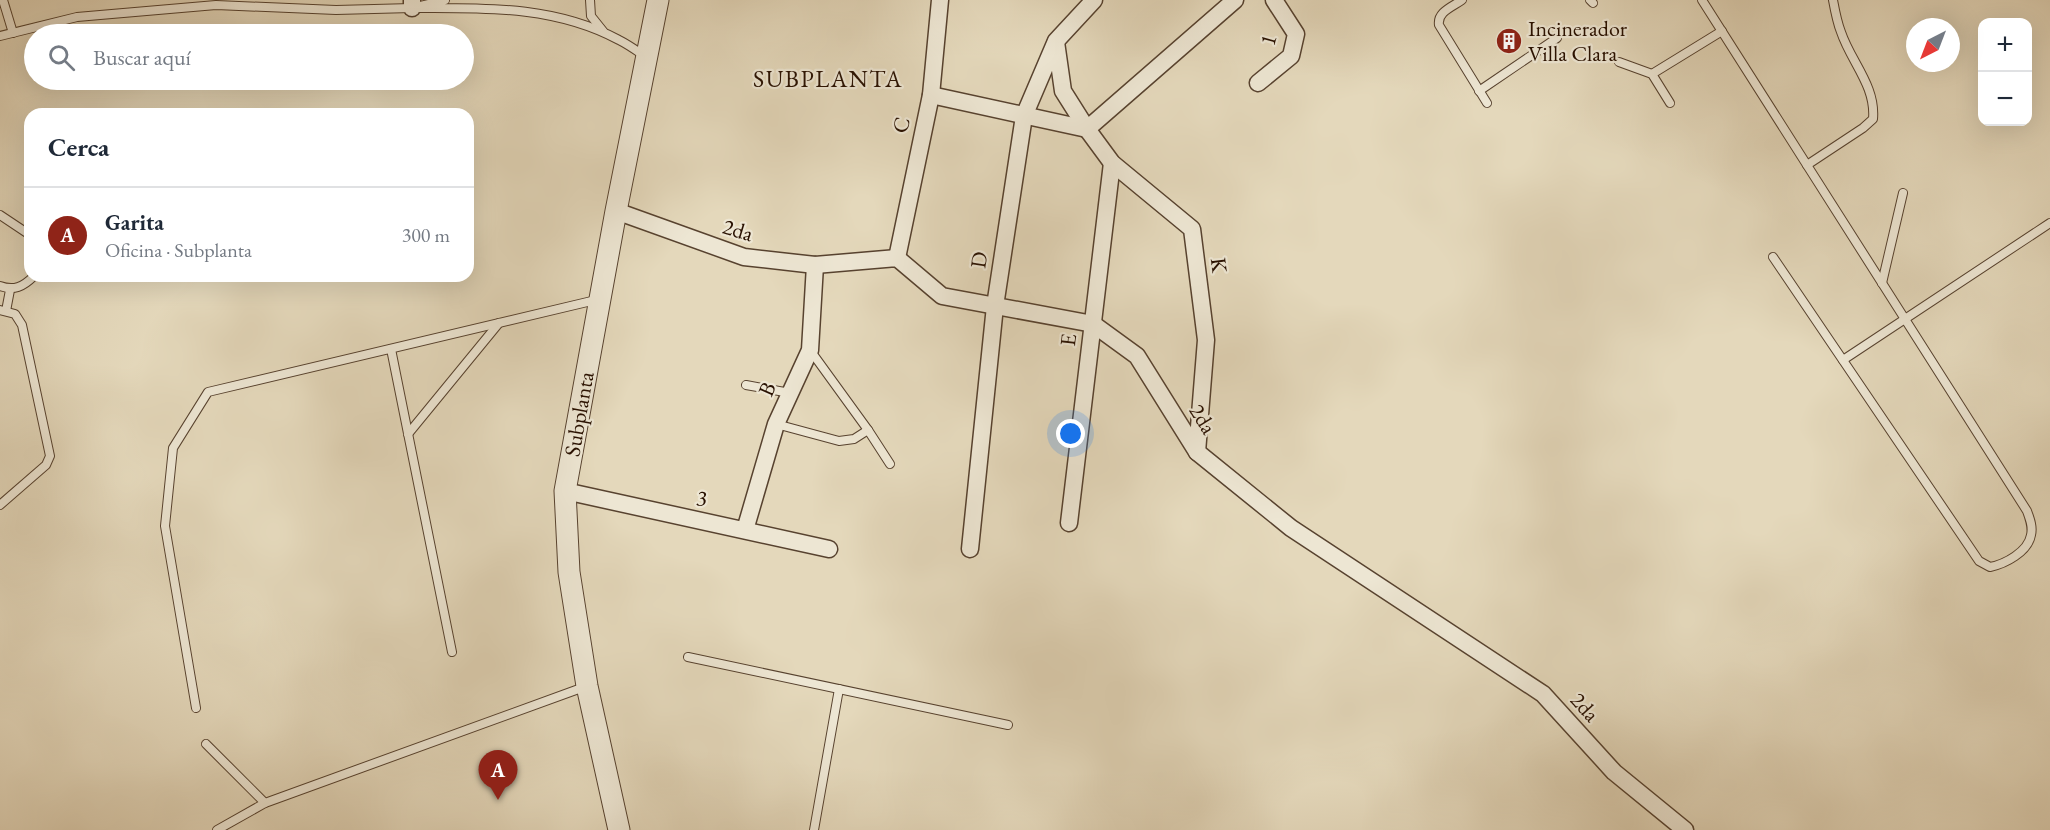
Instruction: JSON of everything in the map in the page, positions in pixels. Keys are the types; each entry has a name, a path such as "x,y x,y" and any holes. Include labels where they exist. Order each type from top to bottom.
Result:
{"street":[{"name":"Subplanta","path":"619,830 587,686 569,572 565,491 616,211 658,0"},
{"name":"C","path":"897,258 930,95 940,0"},
{"name":"D","path":"970,549 995,306 1025,115 1056,41 1095,0"},
{"path":"930,95 1088,129 1235,0"},
{"name":"1","path":"1258,83 1291,56 1296,34 1274,0"},
{"name":"K","path":"1056,41 1063,91 1088,129 1112,162 1192,229 1206,340 1197,452"},
{"name":"E","path":"1069,522 1112,162"},
{"name":"2da","path":"616,211 744,257 815,266 897,258 942,296 1093,324 1137,356 1197,452 1291,528 1543,694 1614,772 1685,830"},
{"name":"B","path":"745,530 776,424 810,350 815,266"},
{"name":"3","path":"565,491 829,549"}],"lane":[{"path":"3,0 13,33"},
{"path":"49,24 77,17 216,5 336,10 445,0"},
{"path":"590,0 591,16 605,34"},
{"path":"1462,0 1442,14 1438,19 1439,26 1487,103"},
{"path":"1702,0 2027,511 2031,522 2031,536 2025,548 2002,564 1990,567 1979,561 1773,257"},
{"path":"1807,165 1873,119 1872,95 1841,32 1833,0"},
{"path":"412,4 497,8 552,16 582,24 620,40 646,57"},
{"path":"0,36 24,30"},
{"path":"1652,74 1722,31"},
{"path":"1479,91 1557,38"},
{"path":"1619,62 1652,74 1671,103"},
{"path":"1882,284 1903,193"},
{"path":"0,215 24,232"},
{"path":"1843,360 2050,223"},
{"path":"0,286 10,290 26,282"},
{"path":"0,505 46,465 50,456 22,325 15,315 3,310 10,290"},
{"path":"196,708 165,526 173,448 208,392 600,299"},
{"path":"408,434 499,323"},
{"path":"391,349 452,652"},
{"path":"810,350 890,464"},
{"path":"746,385 790,393"},
{"path":"776,424 839,441 854,440 868,430"},
{"path":"688,657 1008,725"},
{"path":"217,830 265,803 587,686"},
{"path":"814,830 839,689"},
{"path":"206,744 265,803"}],"place":[{"name":"Incinerador Villa Clara","path":"1509,41"},
{"name":"Garita","path":"498,800"}],"district":[{"name":"SUBPLANTA","path":"828,78"}]}
